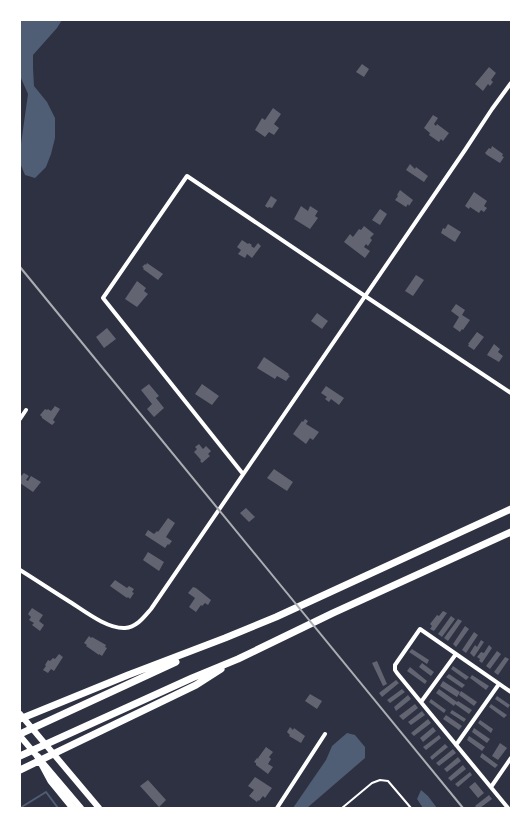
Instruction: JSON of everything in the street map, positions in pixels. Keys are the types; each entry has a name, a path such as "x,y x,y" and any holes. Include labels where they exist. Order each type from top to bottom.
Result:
{"highway":[{"path":"20,720 128,675 276,617 511,509"},
{"path":"20,756 192,678 238,659 290,633 511,532"},
{"path":"20,735 225,638"},
{"path":"22,769 196,685 238,659"},
{"path":"38,757 52,782 73,808"}],"main road":[{"path":"20,714 99,808"},
{"path":"20,735 81,808"}],"street":[{"path":"20,570 105,623 125,628 143,619 492,109 511,84"},
{"path":"243,474 103,298 187,176 511,393"},
{"path":"20,419 26,410"},
{"path":"508,808 397,673 395,668 396,662 420,629 511,692"},
{"path":"421,702 456,654"},
{"path":"456,745 498,684"},
{"path":"277,808 325,734"},
{"path":"491,787 511,758"}],"lane":[{"path":"342,808 372,783 380,780 388,781 411,808"}],"water":[{"path":"20,20 62,20 57,28 33,55 34,86 47,102 55,118 55,138 51,154 46,167 35,178 25,175 20,163 20,151 28,94 20,76"},
{"path":"347,733 355,735 365,747 365,758 307,808 293,808 326,760 332,746"},
{"path":"421,790 428,796 437,808 423,808 417,799"}],"building":[{"path":"362,64 369,69 364,77 356,72"},
{"path":"489,67 496,73 491,80 493,82 490,86 488,84 483,91 475,84"},
{"path":"273,108 281,114 274,124 279,128 274,135 269,132 265,137 255,130 262,118 265,120"},
{"path":"433,115 438,118 434,124 436,126 437,124 449,133 443,141 441,139 439,142 429,135 430,133 424,128"},
{"path":"492,146 503,154 502,156 504,157 500,163 485,153 489,148 491,149"},
{"path":"410,164 415,169 416,167 428,176 424,182 406,170"},
{"path":"400,190 413,200 409,206 408,204 406,207 395,200"},
{"path":"474,192 487,201 484,206 487,208 484,212 481,210 479,213 470,207 469,209 465,206"},
{"path":"271,196 277,200 272,208 268,208 265,206"},
{"path":"301,206 308,211 310,206 318,211 315,216 318,218 310,229 294,219"},
{"path":"380,209 387,214 380,225 372,220"},
{"path":"448,224 461,232 455,242 441,233 443,228 445,229"},
{"path":"364,226 374,234 370,238 372,240 368,246 366,244 364,247 370,251 365,258 344,242 350,234 353,237 359,229 361,230"},
{"path":"242,240 252,245 251,246 254,248 258,243 261,246 252,258 247,254 245,258 238,254 241,250 237,247"},
{"path":"147,263 163,274 158,280 143,269 144,268 142,267"},
{"path":"416,275 424,280 413,296 405,291"},
{"path":"137,281 146,288 144,291 148,294 137,307 125,299"},
{"path":"456,304 465,310 462,315 470,320 460,332 453,327 459,317 451,311"},
{"path":"317,313 328,321 322,329 311,321"},
{"path":"107,328 116,339 104,348 96,337"},
{"path":"477,332 484,337 474,350 468,346 468,344"},
{"path":"494,344 500,349 498,352 503,356 499,362 487,355"},
{"path":"264,357 289,374 288,375 290,376 286,381 277,376 275,379 257,368"},
{"path":"149,384 159,396 156,398 164,408 154,417 147,409 152,404 141,390"},
{"path":"202,384 219,396 212,405 195,394"},
{"path":"326,386 344,398 339,405 331,399 329,402 325,399 327,397 321,393"},
{"path":"55,406 60,409 53,420 55,422 52,425 40,415 45,409 51,411"},
{"path":"305,419 308,421 306,424 319,432 313,440 310,438 306,444 293,434"},
{"path":"199,444 203,449 206,446 211,451 208,454 210,456 202,463 194,452 197,449 195,447"},
{"path":"274,469 293,482 287,491 267,478"},
{"path":"24,473 29,476 26,480 28,481 31,476 41,482 33,492 20,483 20,476"},
{"path":"246,508 255,517 249,522 240,513"},
{"path":"168,518 175,523 166,537 172,541 165,548 145,535 148,530 154,534 157,531 158,532"},
{"path":"148,552 164,562 159,571 143,560"},
{"path":"115,580 127,588 129,586 134,589 132,592 134,593 130,599 110,586"},
{"path":"193,587 211,600 208,605 205,603 202,606 201,605 196,612 189,607 195,598 188,593"},
{"path":"32,608 43,615 39,621 44,625 40,631 32,625 34,623 29,620 31,617 28,614"},
{"path":"443,611 447,613 434,631 430,629 432,626 430,624 437,615 439,616"},
{"path":"451,616 455,619 442,637 438,634"},
{"path":"458,619 462,621 448,641 444,638"},
{"path":"465,626 469,629 456,647 453,644"},
{"path":"474,632 478,635 466,653 462,650"},
{"path":"89,636 106,645 105,647 107,648 102,656 86,646 87,645 84,643"},
{"path":"481,640 484,642 474,657 470,653 475,645 477,647"},
{"path":"489,645 492,648 482,663 477,657 481,652 484,653"},
{"path":"412,649 429,660 427,664 409,652"},
{"path":"497,651 501,654 490,669 486,666"},
{"path":"59,654 63,657 54,671 51,669 48,673 43,670 48,660 50,661 53,658 55,659"},
{"path":"505,657 509,659 498,675 494,672"},
{"path":"377,661 387,684 383,686 372,663"},
{"path":"422,663 434,672 431,676 419,667"},
{"path":"453,666 469,677 466,680 451,669"},
{"path":"410,667 427,681 425,684 407,671"},
{"path":"449,674 465,685 462,688 446,677"},
{"path":"472,675 489,686 486,690 470,678"},
{"path":"396,680 399,683 382,697 379,693"},
{"path":"443,681 460,692 457,697 440,686"},
{"path":"402,689 405,692 390,703 387,700"},
{"path":"439,689 457,702 458,701 472,710 469,714 455,704 454,706 436,693"},
{"path":"461,691 477,702 474,706 459,695"},
{"path":"310,694 322,701 317,709 305,701"},
{"path":"408,695 411,699 396,711 394,707"},
{"path":"497,696 510,705 508,708 495,699"},
{"path":"431,699 446,710 444,713 429,702"},
{"path":"415,704 418,708 403,720 399,716"},
{"path":"491,704 507,715 504,718 489,707"},
{"path":"452,710 466,719 464,722 450,713"},
{"path":"422,711 425,715 411,725 408,722"},
{"path":"446,715 462,726 459,730 443,719"},
{"path":"428,719 431,723 414,736 411,733"},
{"path":"480,720 493,729 491,733 478,723"},
{"path":"290,727 293,730 294,728 305,736 301,743 289,736 290,735 287,732"},
{"path":"433,727 436,731 423,742 420,738"},
{"path":"474,728 490,739 487,743 472,732"},
{"path":"439,735 441,738 426,750 423,747"},
{"path":"469,736 485,747 482,751 467,740"},
{"path":"500,743 507,748 498,760 492,756"},
{"path":"445,744 448,747 432,760 430,757"},
{"path":"266,747 273,752 269,757 271,759 268,764 273,767 268,774 254,762 257,758 259,759 258,758"},
{"path":"453,749 456,753 439,766 436,763"},
{"path":"482,753 498,765 495,768 480,757"},
{"path":"458,757 461,761 447,772 444,769"},
{"path":"463,765 466,769 451,781 448,778"},
{"path":"470,772 472,775 458,787 455,784"},
{"path":"255,777 272,788 265,798 263,796 257,802 249,796 254,790 248,786"},
{"path":"148,780 166,800 159,807 140,786"},
{"path":"475,782 484,793 478,798 469,787"},
{"path":"489,795 492,799 480,808 475,806"}],"waterway":[{"path":"20,808 46,792 58,808"}],"railway":[{"path":"20,267 463,808"}]}
